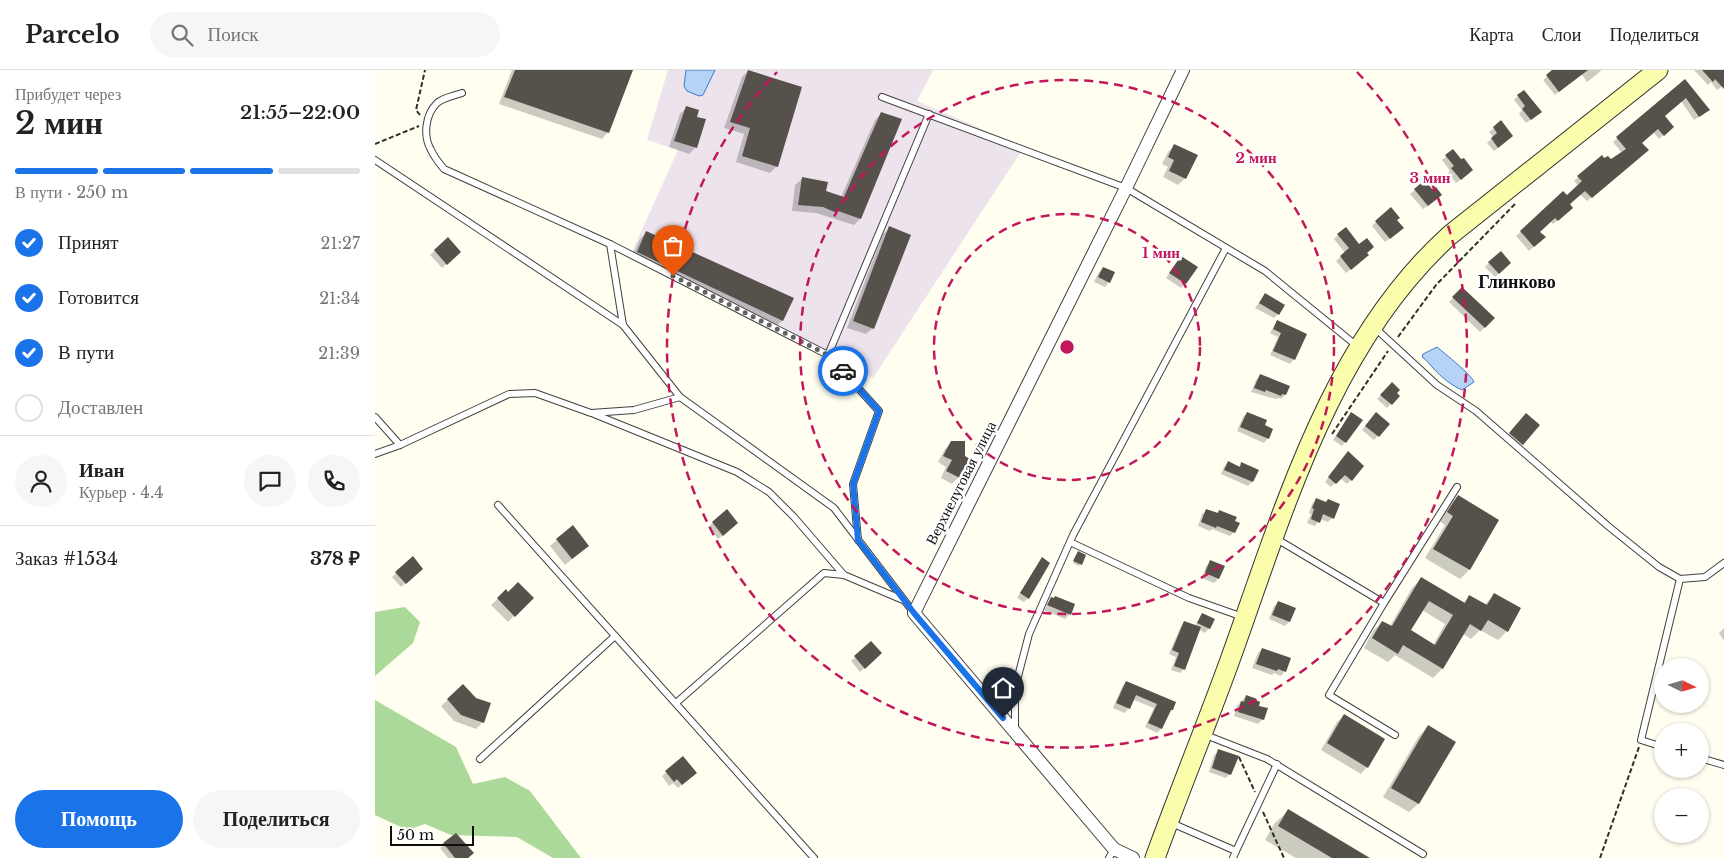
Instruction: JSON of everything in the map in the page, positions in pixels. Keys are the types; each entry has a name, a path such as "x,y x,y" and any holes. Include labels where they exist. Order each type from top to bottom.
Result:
{"main road":[{"path":"1155,858 1315,431 1339,383 1373,326 1428,254 1658,70"}],"street":[{"name":"Верхнелуговая улица","path":"914,613 1183,70"},
{"path":"914,613 1015,733 1111,853 1133,858"}],"lane":[{"path":"463,93 437,103 425,130 430,149 444,169 610,244 828,355 879,411 853,484 858,540"},
{"path":"882,97 1126,188 1265,271 1360,348"},
{"path":"828,355 929,114"},
{"path":"375,160 623,325 680,397 834,508 914,613"},
{"path":"610,244 623,325"},
{"path":"1015,733 1015,688 1029,634 1070,542 1226,248"},
{"path":"1373,326 1437,385 1477,411 1615,532 1659,566 1681,579 1705,577 1724,563"},
{"path":"375,454 400,445 509,394 535,393 591,413 737,472 769,492 844,575"},
{"path":"591,413 634,410 680,397"},
{"path":"375,417 400,445"},
{"path":"1395,735 1329,695 1457,487"},
{"path":"498,505 814,858"},
{"path":"1274,538 1384,603"},
{"path":"1070,542 1189,598 1244,618"},
{"path":"676,703 824,573 844,575 904,600"},
{"path":"1654,744 1641,740 1681,579"},
{"path":"480,759 615,636"},
{"path":"1202,734 1277,764 1423,854"},
{"path":"1709,761 1724,765"},
{"path":"1233,858 1277,764"},
{"path":"1168,822 1236,850"}],"path":[{"path":"375,144 428,122 416,110 425,70"},
{"path":"1331,435 1436,285 1519,200"},
{"path":"1600,858 1641,740"}],"shaded area":[{"path":"668,70 933,70 917,101 1024,147 873,378 631,254 678,150 647,140"}],"green space":[{"path":"405,607 420,622 413,643 375,676 375,612"},
{"path":"375,700 456,747 473,784 505,777 530,791 581,858 553,858 517,837 451,835 425,824 407,830 375,815"}],"water":[{"path":"686,70 715,70 703,95 699,96 687,91 684,86"},
{"path":"1437,347 1463,369 1474,382 1462,390 1439,375 1422,357 1423,354"}],"building":[{"path":"515,70 633,70 609,133 504,97"},
{"path":"748,70 802,87 778,167 742,156 750,128 730,122"},
{"path":"1552,70 1588,70 1559,92 1546,75"},
{"path":"1702,70 1724,70 1724,89 1715,79 1713,82"},
{"path":"1685,79 1710,110 1699,117 1686,98 1665,116 1674,127 1664,136 1658,129 1642,143 1649,150 1592,198 1585,191 1570,204 1573,208 1558,221 1555,218 1540,232 1546,237 1534,247 1520,231 1563,191 1567,195 1582,181 1577,176 1602,155 1604,158 1608,156 1611,159 1626,149 1616,137"},
{"path":"1524,90 1542,112 1531,120 1522,109 1525,106 1517,95"},
{"path":"686,106 699,110 697,117 706,119 697,148 674,141"},
{"path":"881,112 902,119 861,219 838,211 837,213 823,207 798,205 802,177 828,182 826,191 844,197"},
{"path":"1501,120 1513,136 1498,148 1491,138 1497,133 1493,127"},
{"path":"1174,144 1198,155 1186,179 1169,171 1174,160 1168,157"},
{"path":"1453,149 1461,159 1464,158 1473,170 1461,180 1451,168 1454,166 1445,155"},
{"path":"1425,180 1432,189 1436,187 1442,195 1428,206 1414,189"},
{"path":"1391,207 1400,218 1397,220 1404,228 1390,239 1375,221"},
{"path":"889,226 911,235 874,329 853,321"},
{"path":"1346,227 1359,244 1367,238 1374,247 1367,253 1369,255 1351,270 1340,256 1349,248 1337,234"},
{"path":"646,231 794,298 783,321 637,252"},
{"path":"448,237 461,252 447,265 434,250"},
{"path":"1501,251 1511,263 1499,274 1488,262"},
{"path":"1181,256 1198,267 1186,284 1169,273"},
{"path":"1103,267 1115,272 1110,283 1098,277"},
{"path":"1462,287 1495,318 1485,328 1452,297"},
{"path":"1265,293 1285,305 1279,315 1259,303"},
{"path":"1277,320 1307,334 1295,360 1273,351 1281,333 1273,329"},
{"path":"1260,374 1290,386 1286,395 1282,394 1281,396 1254,388"},
{"path":"1392,382 1400,390 1397,393 1400,396 1392,405 1380,395"},
{"path":"1247,412 1267,420 1265,425 1273,429 1269,439 1240,427"},
{"path":"1351,412 1363,420 1346,443 1336,436"},
{"path":"1376,412 1390,424 1379,437 1365,426"},
{"path":"1526,413 1540,425 1523,445 1509,433"},
{"path":"951,441 965,441 965,456 970,459 960,478 946,471 952,460 943,456"},
{"path":"1348,451 1364,466 1352,481 1345,475 1336,484 1328,477"},
{"path":"1228,461 1240,467 1241,462 1259,470 1253,482 1224,470"},
{"path":"1458,495 1499,520 1470,570 1433,549 1453,516 1447,512"},
{"path":"1316,498 1326,502 1328,499 1340,504 1334,519 1323,514 1320,523 1311,519 1314,509 1312,508"},
{"path":"727,509 738,523 723,536 712,522"},
{"path":"1206,509 1218,513 1219,510 1237,517 1235,521 1240,523 1235,533 1201,522"},
{"path":"573,525 589,546 572,559 556,539"},
{"path":"1078,551 1086,555 1082,565 1073,561"},
{"path":"413,556 423,569 406,584 395,572"},
{"path":"1042,557 1050,563 1029,599 1020,593"},
{"path":"1210,560 1225,566 1219,579 1205,573"},
{"path":"1421,577 1465,603 1469,595 1487,605 1494,593 1521,608 1508,632 1488,620 1481,631 1470,624 1443,669 1403,645 1398,654 1372,638 1382,621 1392,626","holes":["1429,601 1453,615 1435,645 1411,630"]},
{"path":"518,582 534,598 515,617 497,598 506,589 508,592"},
{"path":"1055,596 1075,604 1071,615 1047,605 1051,597 1054,598"},
{"path":"1278,601 1296,608 1290,622 1272,615"},
{"path":"1202,613 1215,619 1210,629 1197,623"},
{"path":"1184,621 1201,627 1185,670 1174,666 1179,653 1172,650"},
{"path":"871,641 882,653 865,669 854,656"},
{"path":"1262,648 1291,658 1286,672 1256,664"},
{"path":"1126,681 1176,702 1162,729 1148,723 1157,704 1136,695 1130,709 1116,703"},
{"path":"463,684 476,698 491,703 484,723 461,715 447,699"},
{"path":"1246,695 1257,699 1260,702 1259,706 1268,708 1264,720 1238,712 1241,701 1244,702"},
{"path":"1344,714 1385,739 1368,768 1327,743"},
{"path":"1428,725 1456,742 1419,804 1391,788"},
{"path":"1218,749 1239,756 1231,775 1212,768"},
{"path":"683,756 697,773 682,785 677,779 674,782 665,771"},
{"path":"1288,809 1370,858 1332,858 1278,826"},
{"path":"456,833 474,853 468,858 455,858 443,843"}],"way so far":[{"path":"673,276 828,355 843,371"}],"district":[{"name":"Глинково","path":"1517,282"}],"route":[{"path":"843,371 879,411 853,484 858,540 914,613 1003,718"}]}
